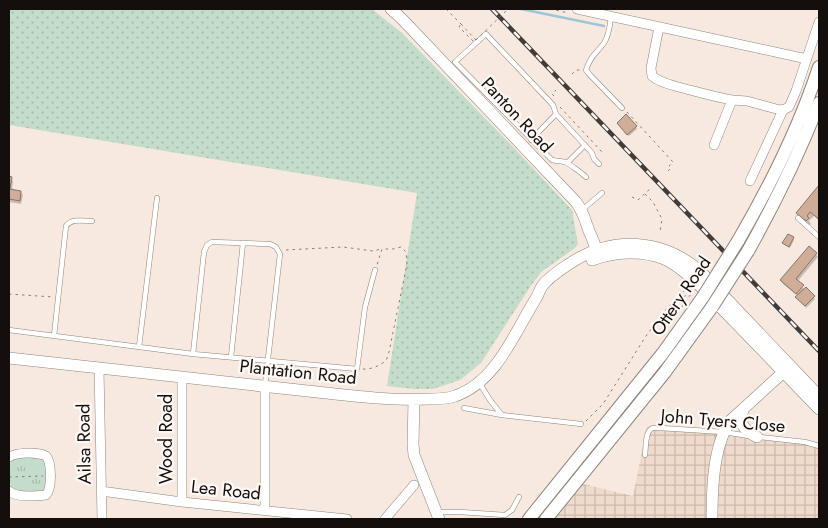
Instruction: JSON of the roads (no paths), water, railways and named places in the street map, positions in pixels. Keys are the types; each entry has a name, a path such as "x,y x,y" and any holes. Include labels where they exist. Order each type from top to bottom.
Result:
{"main road":[{"name":"Ottery Road","path":"529,519 663,353 698,297 738,241 780,163 819,67"},
{"name":"Ottery Road","path":"546,519 669,366 712,307 748,251 778,197 819,103"}],"street":[{"name":"Panton Road","path":"391,9 576,202 582,210 597,254"},
{"path":"580,9 806,59"},
{"path":"750,181 783,110 787,108 796,91 819,22"},
{"path":"659,27 651,68 652,76 661,82 710,96 747,101 783,110"},
{"path":"714,145 732,100"},
{"path":"574,261 584,250 590,232"},
{"name":"Plantation Road","path":"536,299 559,277 597,254 615,246 633,244 662,249 680,256 701,272 787,369 819,409"},
{"name":"Plantation Road","path":"9,358 344,395 414,400 449,398 465,392 480,382 497,363 548,280 557,272 589,253 597,254"},
{"name":"Ailsa Road","path":"99,368 102,519"},
{"path":"712,519 715,469 720,442 724,432 731,420 787,369"},
{"name":"Plantation Road","path":"787,369 819,396"},
{"name":"Wood Road","path":"182,377 182,502"},
{"path":"265,386 265,510"},
{"path":"413,426 416,418 425,408 449,398"},
{"path":"414,400 414,455 438,516"},
{"path":"744,408 740,417 741,423 748,431 758,437"},
{"path":"9,457 18,453 43,454 49,460 50,476 50,489 46,495 13,495 9,492"},
{"path":"385,519 414,485"},
{"name":"Lea Road","path":"101,491 182,502 347,519"}],"lane":[{"path":"611,16 609,32 604,43 593,55 586,70 622,108"},
{"path":"586,177 567,163 552,160 455,62 486,34 553,105 556,114 592,153 594,159 599,164"},
{"path":"531,140 556,114"},
{"path":"567,163 585,145"},
{"path":"582,210 602,193"},
{"path":"139,347 157,198"},
{"path":"798,218 819,237"},
{"path":"54,336 66,226 72,221 92,221"},
{"path":"193,354 204,248 208,243 212,242 266,243 276,247 280,254 265,386"},
{"path":"230,357 243,243"},
{"path":"9,330 193,354 357,369 365,307 375,270"},
{"path":"480,382 490,400 502,415"},
{"path":"464,408 502,415 581,424"},
{"name":"John Tyers Close","path":"645,455 647,436 652,428 724,432 806,442 819,446"},
{"path":"438,516 460,512 505,515 512,510 519,497"}],"waterway":[{"path":"521,9 604,26"}],"railway":[{"path":"492,9 819,351"}]}
